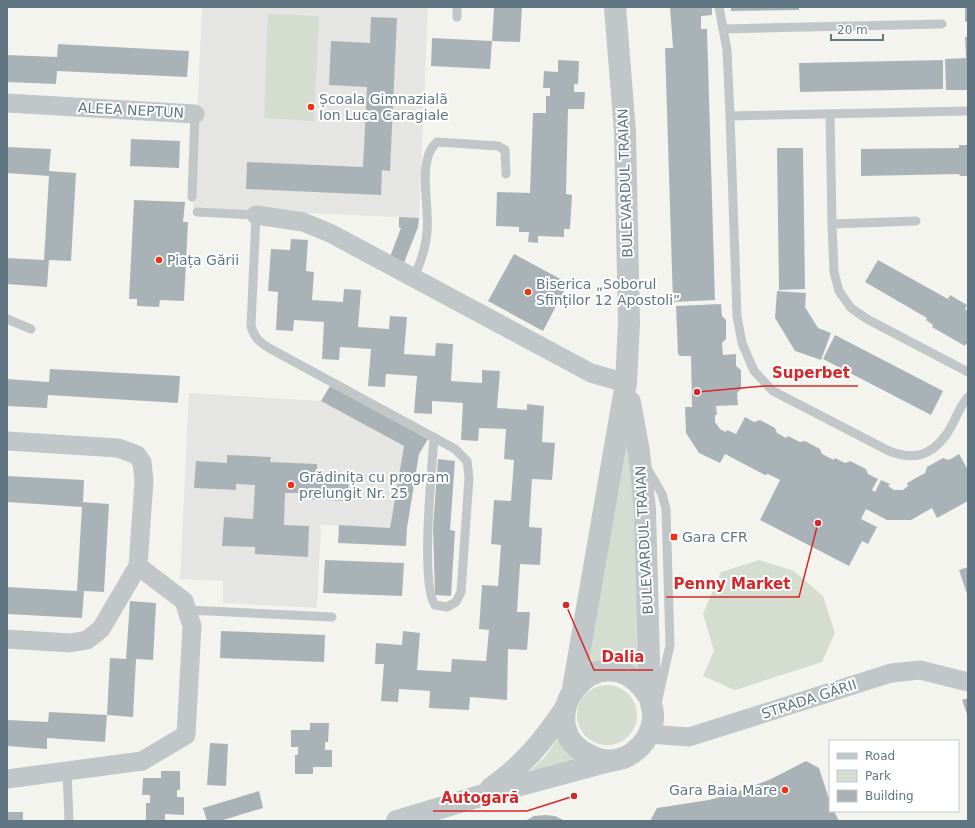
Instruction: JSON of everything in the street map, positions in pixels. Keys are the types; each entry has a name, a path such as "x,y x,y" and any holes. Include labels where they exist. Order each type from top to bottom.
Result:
{"street":[{"name":"BULEVARDUL TRAIAN","path":"573,689 626,383 629,323 625,132 615,7"},
{"name":"ALEEA NEPTUN","path":"7,103 196,114"},
{"path":"256,215 303,222 317,227 591,373 626,383"},
{"name":"BULEVARDUL TRAIAN","path":"626,383 638,452 645,510 651,717"},
{"path":"7,441 118,448 137,455 142,462 144,481 138,566 101,629 88,640 70,643 7,639"},
{"path":"7,779 142,761 186,735 192,626 184,601 138,566"},
{"name":"STRADA GĂRII","path":"651,717 689,737 891,673 905,670 920,670 968,682"},
{"path":"408,819 480,796 626,757 636,752 644,744 651,717 642,685 630,676 615,671 599,672 585,678 573,689 565,709 528,759 480,796"},
{"path":"565,709 564,722 569,736 576,747 588,755 601,760 615,760"}],"lane":[{"path":"457,7 457,17"},
{"path":"719,7 728,50 737,316 742,343 754,371 773,391 889,451 905,457 922,455 935,447 946,435 968,397"},
{"path":"723,29 942,24"},
{"path":"730,116 968,111"},
{"name":"ALEEA NEPTUN","path":"192,197 196,114"},
{"path":"830,114 834,272 839,291 851,308 867,319 968,372"},
{"path":"414,278 423,256 428,230 425,164 430,148 437,142 498,146 505,150 506,174"},
{"path":"197,212 256,215 251,326 253,334 257,339 269,348 434,437 462,454 467,461 469,469 461,592 456,602 447,608 435,605 432,600 430,588 428,528 434,437"},
{"path":"832,224 916,221"},
{"path":"7,319 31,329"},
{"path":"187,610 332,617"},
{"path":"67,771 69,821"}],"shaded area":[{"name":"Școala Gimnazială Ion Luca Caragiale","path":"202,7 428,7 419,218 193,208"},
{"name":"Grădinița cu program prelungit Nr. 25","path":"189,393 321,401 404,446 390,528 321,525 317,608 223,603 223,581 180,579"}],"green space":[{"path":"268,14 319,16 314,121 264,118"},
{"path":"625,443 633,444 639,673 584,667"},
{"path":"759,560 794,571 823,596 835,633 822,662 735,690 703,676 714,651 703,614 721,572"},
{"path":"601,685 613,685 624,690 632,698 637,709 635,727 624,740 613,745 601,745 590,740 582,732 577,721 577,709 582,698 590,690"},
{"path":"560,736 584,760 524,776 544,758"}],"building":[{"path":"494,7 522,7 520,42 492,41"},
{"path":"670,7 712,7 712,15 701,16 701,29 707,29 715,300 673,302 665,48 673,48"},
{"path":"731,7 799,7 799,10 731,11"},
{"path":"965,7 968,7 968,21 965,22"},
{"path":"371,17 397,18 390,171 382,170 381,195 246,189 247,162 363,167 367,87 329,85 331,41 370,43"},
{"path":"965,37 968,37 968,90 946,90 945,59 966,58"},
{"path":"432,38 492,41 490,69 431,66"},
{"path":"58,44 189,51 187,77 57,71 56,84 7,82 7,55 57,57"},
{"path":"558,60 579,61 578,84 574,84 574,92 585,92 584,109 568,109 566,194 572,195 570,229 564,229 564,237 538,236 538,243 528,242 529,232 519,232 519,227 496,226 497,192 530,193 533,113 546,113 546,96 550,96 550,88 543,88 544,71 558,72"},
{"path":"943,60 943,89 800,92 799,63"},
{"path":"131,139 180,141 179,168 130,166"},
{"path":"959,145 968,145 968,176 960,176 959,174 861,176 861,149 959,148"},
{"path":"7,147 51,149 49,171 76,173 71,261 49,260 47,287 7,284 7,258 44,260 49,176 7,173"},
{"path":"777,148 803,148 805,289 779,290"},
{"name":"Piața Gării","path":"134,200 185,202 183,222 188,222 184,301 160,300 159,307 137,306 137,299 129,299"},
{"path":"399,217 419,218 418,227 402,268 388,262 401,228 399,228"},
{"path":"291,239 308,240 306,271 314,272 312,300 343,302 344,289 361,290 358,327 389,329 390,316 407,317 404,354 435,356 436,343 453,344 451,381 482,383 482,370 500,371 497,408 527,410 527,404 544,406 542,442 555,443 552,480 532,479 529,527 542,528 540,565 520,564 517,612 530,612 527,650 508,649 507,700 470,697 469,710 429,708 430,691 399,689 398,702 381,701 384,664 375,664 376,643 402,645 403,631 420,633 417,670 451,672 452,659 486,661 489,630 479,629 482,585 498,586 501,545 491,544 494,500 511,501 514,460 504,459 506,429 479,428 478,441 461,440 463,403 432,401 432,414 414,413 417,376 386,374 385,387 368,386 371,349 340,347 339,360 322,359 324,322 294,320 293,331 276,330 278,292 268,291 271,249 290,250"},
{"name":"Biserica „Soborul Sfinților 12 Apostoli”","path":"514,254 568,283 543,331 488,301"},
{"path":"878,260 948,299 950,295 967,305 965,309 968,311 968,345 966,344 965,346 932,327 933,325 926,320 927,318 865,282"},
{"path":"777,291 806,293 805,307 818,328 831,333 821,360 795,351 775,318"},
{"path":"721,304 722,316 726,320 726,339 722,343 723,355 736,354 736,366 741,370 741,389 737,393 738,405 716,406 717,415 715,415 715,422 720,429 736,434 745,417 754,422 760,420 775,428 777,433 786,438 788,436 800,442 805,441 820,449 822,454 834,460 835,458 845,463 850,461 866,469 868,474 878,479 872,490 875,492 881,480 890,484 888,486 894,490 903,490 908,486 907,483 925,473 927,467 943,458 949,460 959,454 968,470 968,501 937,518 932,508 911,520 887,520 866,509 861,519 877,527 868,544 862,541 849,566 760,520 780,480 768,474 765,475 725,454 720,463 699,453 686,433 685,407 692,407 691,356 680,356 678,354 676,306"},
{"path":"835,335 943,391 931,415 823,359"},
{"path":"50,369 180,376 178,403 48,395 47,408 7,406 7,379 49,382"},
{"path":"330,386 428,439 419,454 407,528 406,546 338,543 339,525 390,528 404,446 321,401"},
{"path":"227,455 271,457 270,462 317,464 317,473 349,475 348,501 305,499 305,493 285,493 284,525 309,526 308,557 255,554 255,547 222,546 224,517 253,519 255,485 236,484 236,490 194,488 196,461 227,463"},
{"path":"438,459 455,461 450,530 455,531 451,596 435,595 433,528"},
{"path":"7,476 84,480 83,502 109,504 104,592 84,591 82,618 7,614 7,587 77,591 82,507 7,502"},
{"path":"325,560 404,563 402,596 323,593"},
{"path":"968,567 968,597 959,570"},
{"path":"130,601 156,603 153,660 136,659 133,717 107,715 110,658 126,659"},
{"path":"221,631 325,635 324,662 220,658"},
{"path":"968,698 968,717 962,700"},
{"path":"49,712 107,715 105,742 47,738 47,749 7,746 7,720 48,722"},
{"path":"310,723 329,723 328,742 325,742 325,750 332,750 332,767 313,767 313,774 295,774 295,755 298,755 298,747 291,747 291,730 310,730"},
{"path":"210,743 228,744 226,786 207,785"},
{"name":"Gara Baia Mare","path":"806,761 819,768 829,799 829,812 834,812 839,821 650,821 657,808 709,800 734,793 771,779"},
{"path":"161,771 180,771 180,790 177,790 177,797 184,797 184,815 165,814 165,821 146,821 146,803 150,803 150,795 142,795 143,778 161,778"},
{"path":"259,791 263,808 220,821 207,821 203,808"},
{"path":"7,812 23,812 23,821 7,821"},
{"path":"534,816 555,816 565,821 525,821"}],"place":[{"name":"Școala Gimnazială Ion Luca Caragiale","path":"311,107"},
{"name":"Piața Gării","path":"159,260"},
{"name":"Biserica „Soborul Sfinților 12 Apostoli”","path":"528,292"},
{"name":"Superbet","path":"697,392"},
{"name":"Grădinița cu program prelungit Nr. 25","path":"291,485"},
{"name":"Penny Market","path":"818,523"},
{"name":"Gara CFR","path":"674,537"},
{"name":"Dalia","path":"566,605"},
{"name":"Gara Baia Mare","path":"785,790"},
{"name":"Autogară","path":"574,796"}]}
